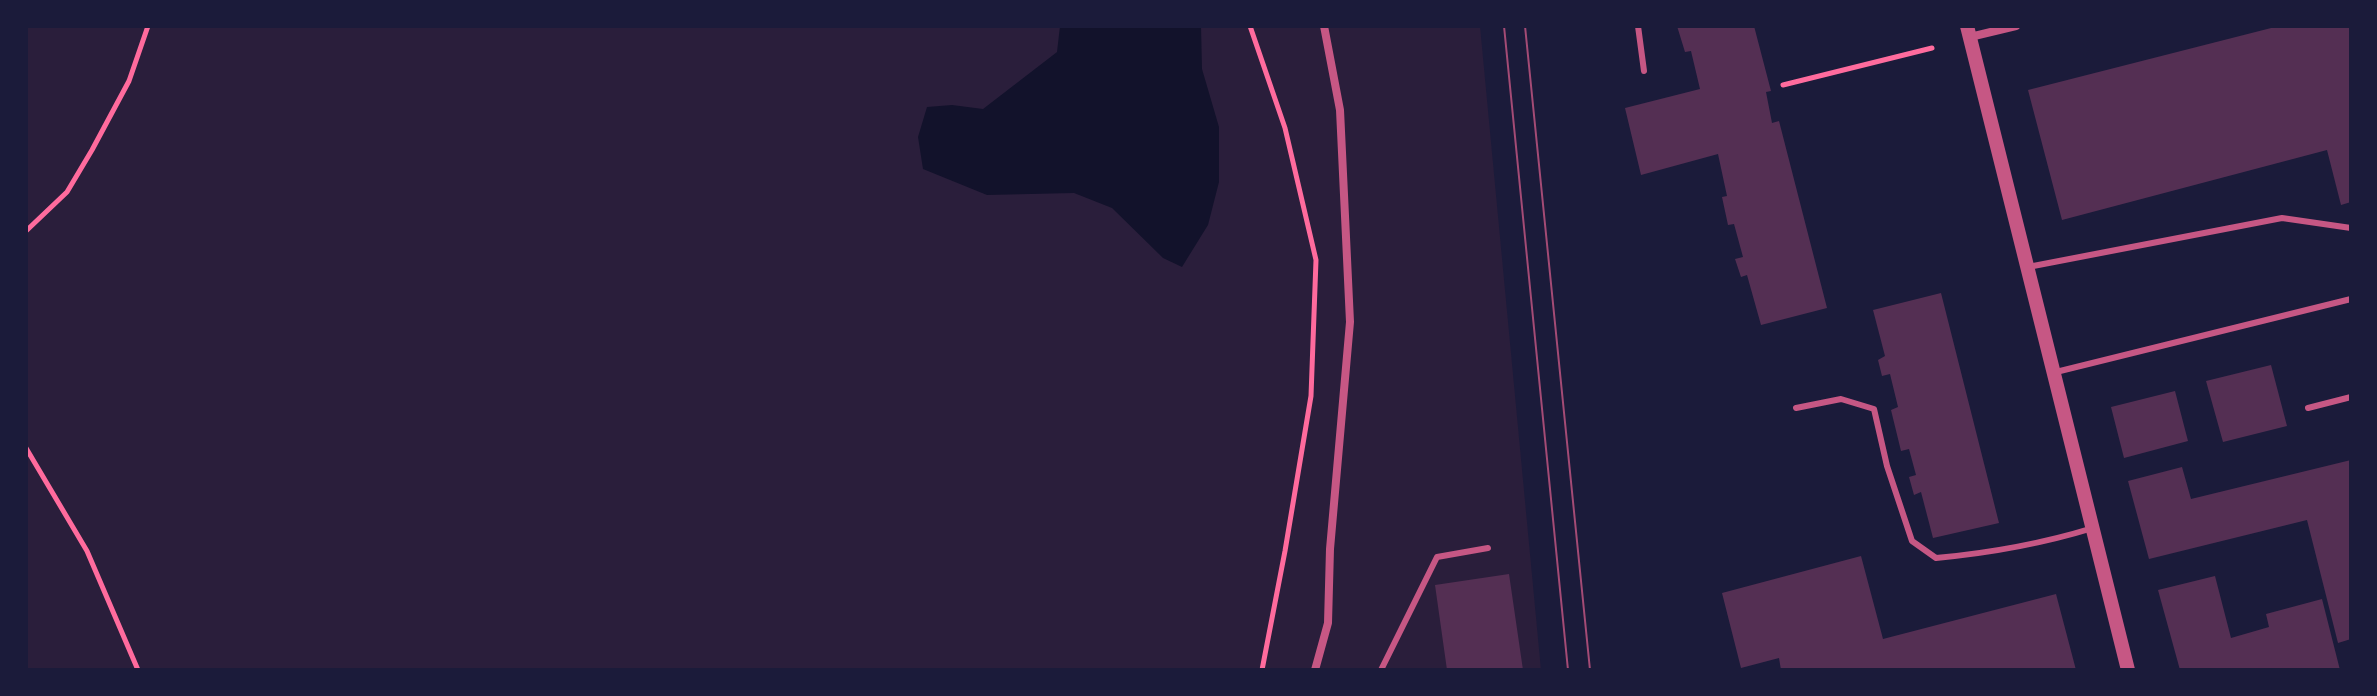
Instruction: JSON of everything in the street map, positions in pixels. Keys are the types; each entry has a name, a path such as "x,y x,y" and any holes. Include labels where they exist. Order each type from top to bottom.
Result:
{"street":[{"path":"1315,670 1328,623 1330,549 1350,322 1340,110 1324,26"},
{"path":"2016,26 1969,32 2128,670"}],"lane":[{"path":"1638,26 1644,71"},
{"path":"2028,267 2282,218 2351,228"},
{"path":"2054,372 2351,299"},
{"path":"2308,408 2351,397"},
{"path":"1796,408 1841,399 1874,409 1887,466 1912,541 1936,558 2043,543 2093,528"},
{"path":"1381,670 1437,557 1488,548"}],"path":[{"path":"26,231 67,192 92,150 129,81 148,26"},
{"path":"1250,26 1285,128 1316,260 1311,396 1262,670"},
{"path":"1783,85 1932,48"},
{"path":"26,448 87,551 138,670"}],"shaded area":[{"path":"26,26 1480,26 1541,670 26,670"},
{"path":"1060,26 1201,26 1202,69 1219,127 1219,182 1208,225 1182,267 1163,258 1112,208 1074,193 987,195 923,169 918,137 927,107 952,105 983,109 1057,52"}],"building":[{"path":"1677,26 1754,26 1771,91 1766,92 1772,123 1779,121 1827,308 1761,325 1747,275 1741,277 1735,259 1743,257 1734,224 1728,225 1722,197 1727,196 1718,154 1641,175 1625,108 1700,89 1691,51 1685,52"},
{"path":"2279,26 2349,26 2351,202 2341,205 2327,150 2062,220 2028,90"},
{"path":"1941,293 1999,523 1933,538 1921,492 1914,495 1909,477 1916,475 1909,449 1901,451 1891,410 1898,407 1890,374 1882,376 1878,360 1885,356 1873,310"},
{"path":"2271,365 2287,426 2223,442 2206,381"},
{"path":"2175,391 2188,441 2124,458 2111,407"},
{"path":"2351,460 2351,639 2338,643 2307,520 2149,559 2128,481 2182,467 2191,499"},
{"path":"1861,556 1883,639 2056,594 2076,670 1781,670 1779,658 1741,668 1722,593"},
{"path":"1509,574 1523,670 1447,670 1435,585"},
{"path":"2215,576 2231,638 2269,627 2266,614 2322,599 2340,670 2180,670 2158,590"}],"tram line":[{"path":"1504,26 1568,670"},
{"path":"1525,26 1590,670"}]}
